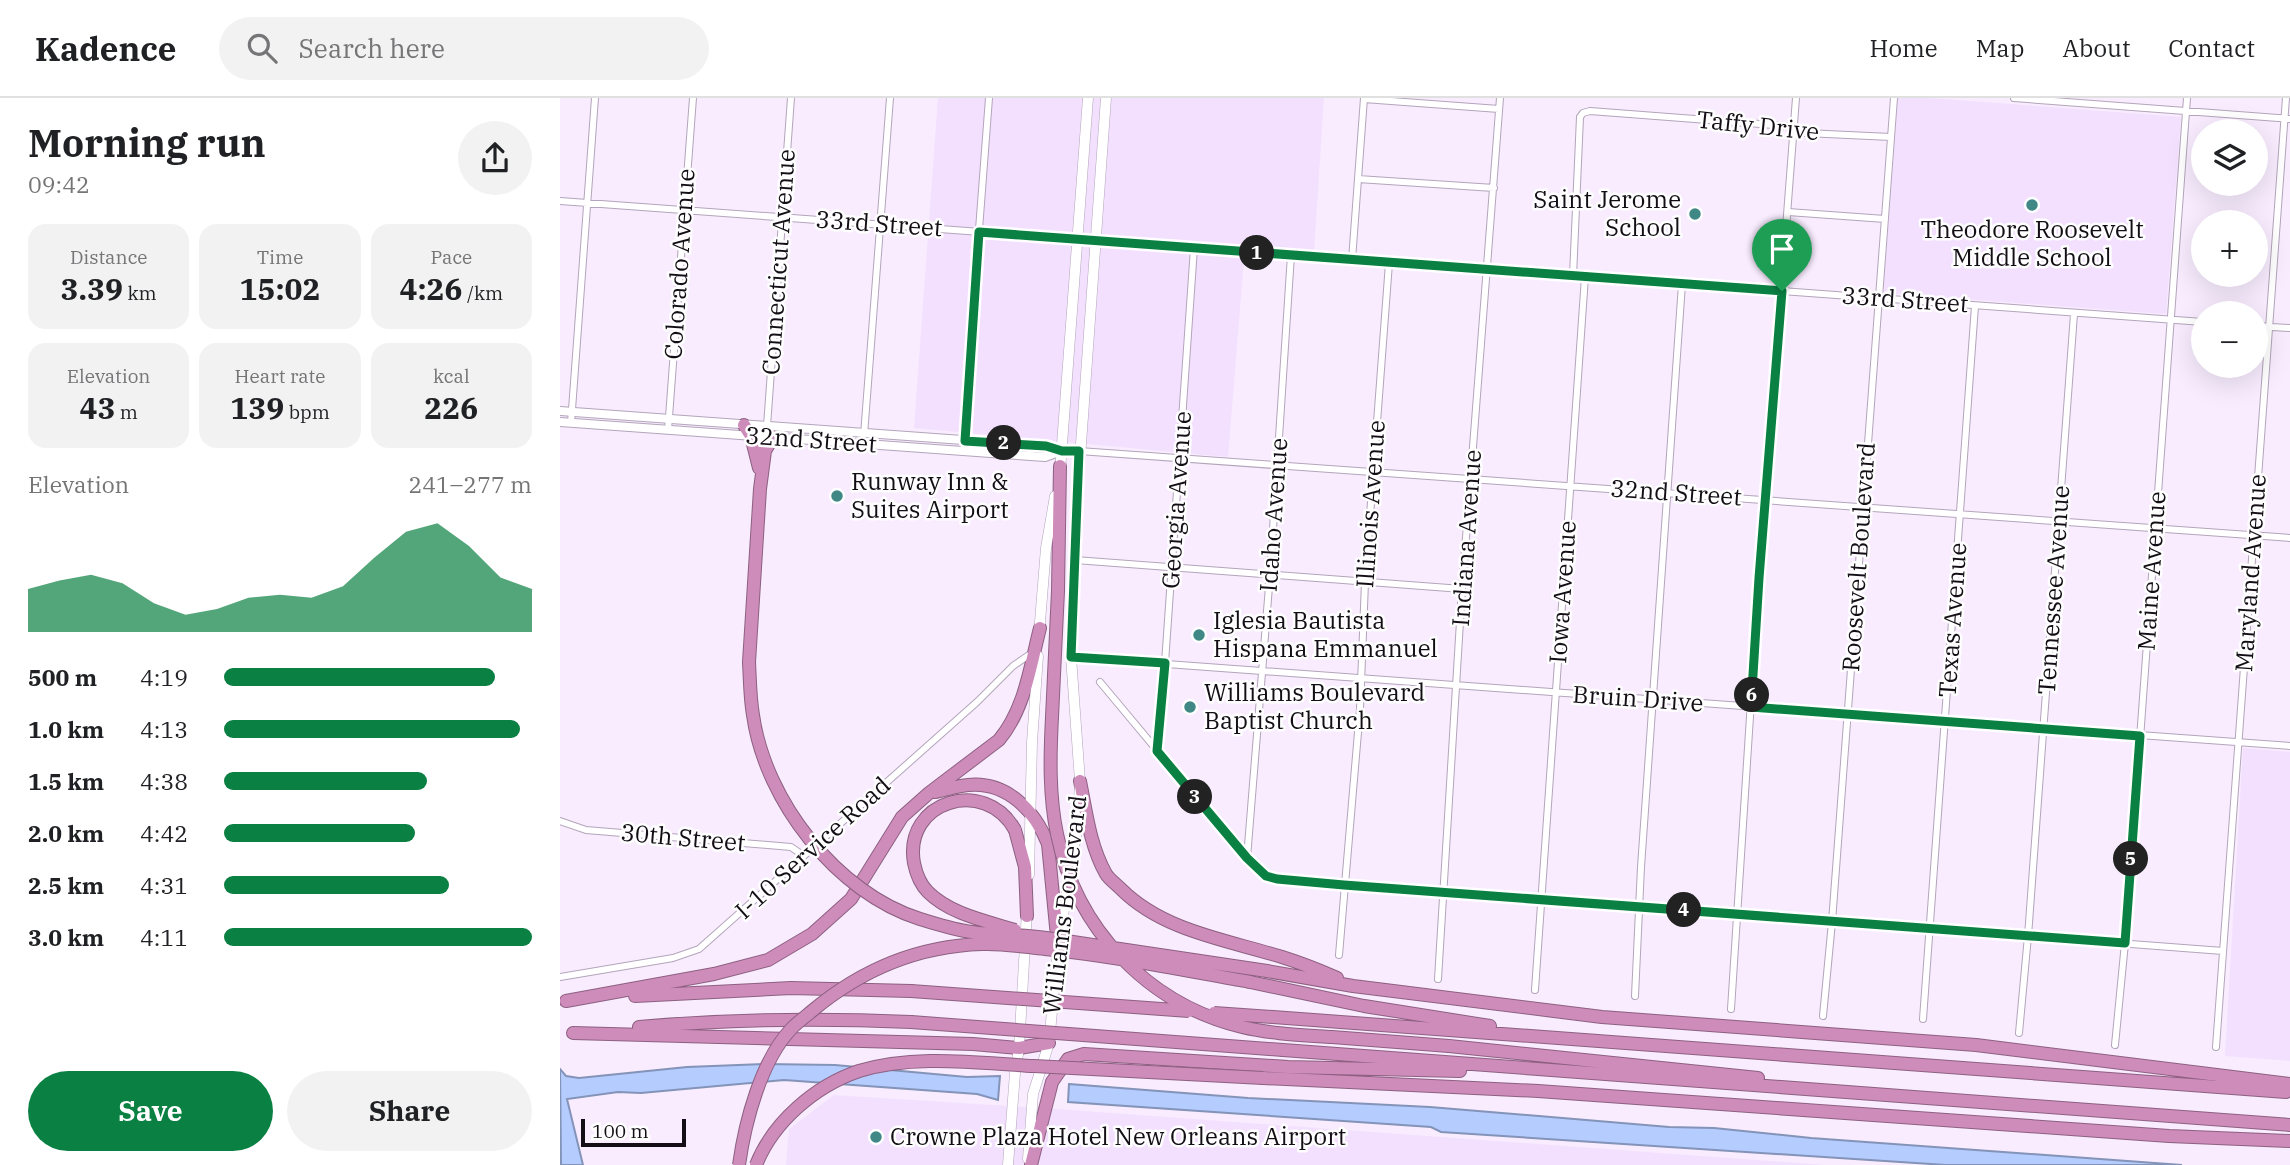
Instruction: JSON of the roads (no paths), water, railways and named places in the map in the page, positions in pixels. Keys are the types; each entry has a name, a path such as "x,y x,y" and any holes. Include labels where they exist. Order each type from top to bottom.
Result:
{"highway":[{"path":"747,430 759,464 760,489"},
{"path":"770,432 760,489 749,662 753,717 761,748 774,783 799,827 828,860 883,902 919,919 971,932 1035,937 1353,986 1602,1017 1976,1045 2290,1084"},
{"path":"1060,466 1051,768 1053,811 1063,860 1091,921 1111,948 1134,971 1165,995 1213,1018 1277,1033 1449,1046 2004,1103"},
{"path":"563,1002 714,974 768,960 813,934 851,899 902,817 999,740 1007,730 1020,704 1040,628"},
{"path":"1080,781 1088,824 1107,876 1130,898 1165,920 1220,940 1283,957 1353,986"},
{"path":"929,793 969,785 985,785 1009,792 1031,812 1048,844 1058,947"},
{"path":"1027,916 1025,867 1015,830 1004,813 995,806 970,800 952,801 941,806 919,825 913,841 915,867 926,890 940,901 970,916 1035,937"},
{"path":"739,1165 743,1133 755,1093 771,1058 791,1029 830,996 883,965 913,954 948,946 985,944 1097,954 1364,1006 1577,1040"},
{"path":"563,1002 791,988 911,991 2290,1092"},
{"path":"567,1033 757,1020 853,1019 911,1022 2290,1125"},
{"path":"567,1033 973,1044 1019,1048 1049,1042"},
{"path":"973,1044 1003,1053 1010,1059 1015,1073"},
{"path":"1030,1165 1052,1082 1068,1059 1084,1054 1288,1067 1439,1071 1541,1070"},
{"path":"756,1165 763,1149 789,1116 818,1091 846,1076 879,1066 911,1061 1538,1091 2169,1136 2290,1141"}],"main road":[{"name":"Williams Boulevard","path":"1008,1165 1027,916 1032,742 1040,628 1046,548 1062,451 1088,98"},
{"name":"Williams Boulevard","path":"1030,1165 1033,1094 1049,1042 1058,947 1078,823 1080,781 1071,657 1074,560 1079,451 1105,99"}],"street":[{"path":"571,423 595,98"},
{"name":"Colorado Avenue","path":"668,430 693,98"},
{"name":"Connecticut Avenue","path":"770,432 791,98"},
{"path":"863,444 890,98"},
{"path":"965,441 989,98"},
{"name":"Indiana Avenue","path":"1438,979 1462,589 1500,98"},
{"path":"1731,1009 1765,499 1796,98"},
{"name":"Roosevelt Boulevard","path":"1823,1016 1894,98"},
{"path":"2014,98 2090,101 2287,119"},
{"name":"Maine Avenue","path":"2115,1045 2125,943 2187,98"},
{"name":"Maryland Avenue","path":"2216,1047 2253,535 2287,119 2286,98"},
{"path":"1352,260 1364,99 1499,109"},
{"name":"Taffy Drive","path":"1573,276 1580,117 1584,113 1603,112 1794,128 1805,133 1891,137"},
{"path":"1358,179 1494,188"},
{"name":"33rd Street","path":"560,201 2191,321"},
{"path":"1788,212 1885,219"},
{"name":"Georgia Avenue","path":"1157,751 1194,248"},
{"name":"Idaho Avenue","path":"1247,858 1270,574 1291,255"},
{"name":"Illinois Avenue","path":"1339,955 1389,263"},
{"name":"Iowa Avenue","path":"1535,990 1585,277"},
{"path":"1635,996 1682,284"},
{"name":"Texas Avenue","path":"1923,1019 1975,306"},
{"name":"Tennessee Avenue","path":"2019,1033 2074,314"},
{"path":"2269,327 2290,328"},
{"name":"32nd Street","path":"560,411 669,419 863,444 1045,457 1062,451"},
{"name":"32nd Street","path":"560,422 668,430 864,433 1046,446 1062,451 1180,456 2290,538"},
{"path":"944,449 945,439"},
{"path":"1074,560 1462,589"},
{"name":"I-10 Service Road","path":"560,976 690,954 699,949 977,702 1013,666 1034,652"},
{"name":"Bruin Drive","path":"1071,657 2290,746"},
{"path":"1100,682 1247,858 1266,876 1277,879 2223,951"},
{"name":"30th Street","path":"560,821 586,830 790,847 804,856"}],"water":[{"path":"835,1065 967,1077 1000,1076 998,1100 977,1094 784,1080 641,1093 618,1092 567,1099 583,1165 561,1165 560,1069 566,1076 579,1078 687,1067"},
{"path":"1069,1084 1248,1098 1430,1107 2182,1165 1946,1165 1441,1132 1431,1127 1068,1102"}],"place":[{"name":"Theodore Roosevelt Middle School","path":"2032,205"},
{"name":"Saint Jerome School","path":"1695,214"},
{"name":"Runway Inn & Suites Airport","path":"837,496"},
{"name":"Iglesia Bautista Hispana Emmanuel","path":"1199,635"},
{"name":"Williams Boulevard Baptist Church","path":"1190,707"},
{"name":"Crowne Plaza Hotel New Orleans Airport","path":"876,1137"}]}
